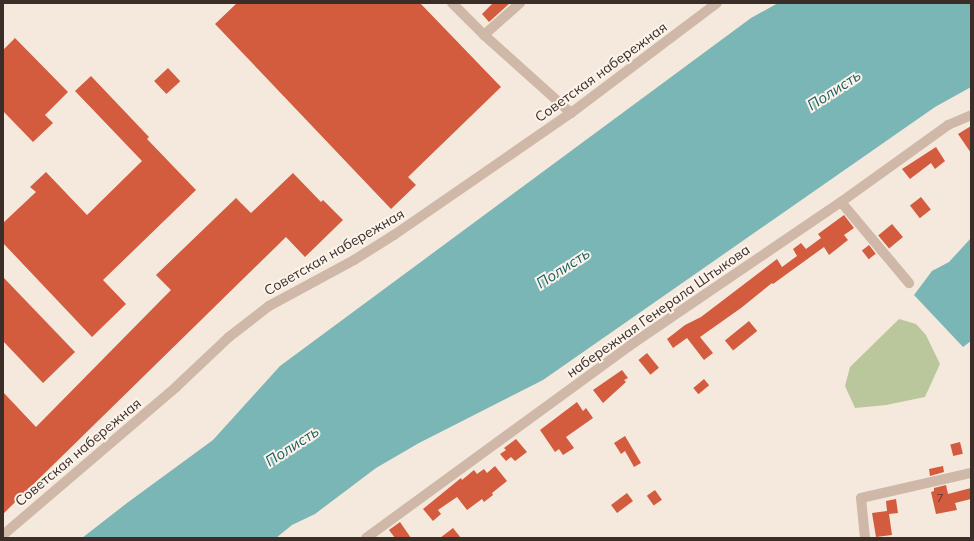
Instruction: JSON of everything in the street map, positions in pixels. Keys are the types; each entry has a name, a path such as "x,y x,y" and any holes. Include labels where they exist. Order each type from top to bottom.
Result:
{"street":[{"path":"452,3 484,35 571,113"},
{"path":"484,35 520,3"},
{"name":"Советская набережная","path":"3,535 176,387 229,337 269,306 354,260 394,235 571,113 718,3"},
{"name":"набережная Генерала Штыкова","path":"366,538 629,346 841,202 948,125 971,115"},
{"path":"841,202 909,283"},
{"path":"865,538 861,498 971,473"}],"green space":[{"path":"899,319 916,324 926,335 940,364 925,397 886,405 855,408 845,386 850,367"}],"water":[{"name":"Полисть","path":"778,3 971,3 971,87 935,107 543,380 419,443 376,468 315,514 292,525 276,538 82,538 213,440 280,366 751,18"},
{"path":"971,238 971,341 963,347 914,295 932,271 949,262"}],"building":[{"path":"237,3 420,3 501,87 408,177 416,185 391,209 215,24"},
{"path":"493,3 510,3 489,22 482,14"},
{"path":"15,38 68,92 45,115 53,123 33,142 3,111 3,50"},
{"path":"168,68 180,81 166,94 154,81"},
{"path":"91,76 149,137 147,139 196,190 103,280 126,304 92,337 3,243 3,223 36,192 30,187 46,172 87,215 142,161 75,91"},
{"path":"971,126 971,153 958,134"},
{"path":"936,147 945,161 935,169 931,163 910,179 902,169"},
{"path":"293,173 321,202 323,200 343,220 305,257 286,237 3,514 3,392 36,427 171,290 156,275 236,198 251,213"},
{"path":"921,197 931,210 920,218 910,206"},
{"path":"844,215 854,228 844,235 848,240 829,255 824,247 773,284 772,283 741,308 700,337 713,353 704,360 687,338 673,348 667,339 685,325 701,317 777,259 782,267 797,256 793,249 801,243 806,249 821,238 818,234"},
{"path":"892,224 903,237 889,249 878,236"},
{"path":"869,245 876,254 869,259 862,251"},
{"path":"3,277 75,352 43,383 3,341"},
{"path":"749,321 757,331 733,351 725,341"},
{"path":"647,353 659,368 650,375 638,360"},
{"path":"622,370 628,378 624,380 626,382 603,403 593,390"},
{"path":"704,379 709,385 698,394 693,388"},
{"path":"577,402 583,411 586,408 593,418 566,437 574,448 563,455 559,449 555,452 540,430"},
{"path":"625,436 641,463 634,467 625,451 621,454 614,443"},
{"path":"516,439 527,452 515,461 511,457 506,461 500,454 506,450 504,448"},
{"path":"960,442 963,454 953,456 950,444"},
{"path":"495,466 507,481 492,493 493,495 484,502 482,499 467,510 457,497 438,510 441,514 433,521 423,509 461,478 462,480 474,470 477,474 484,469 487,473"},
{"path":"943,466 944,472 930,476 929,469"},
{"path":"946,485 948,494 971,488 971,499 955,503 957,510 936,514 931,492 934,491 934,488"},
{"path":"655,490 662,500 654,506 647,496"},
{"path":"627,493 633,501 617,513 611,505"},
{"path":"896,499 898,513 889,514 892,535 876,537 872,513 887,511 886,501"},
{"path":"400,522 411,538 395,538 389,530"},
{"path":"453,528 461,538 440,538"}]}
